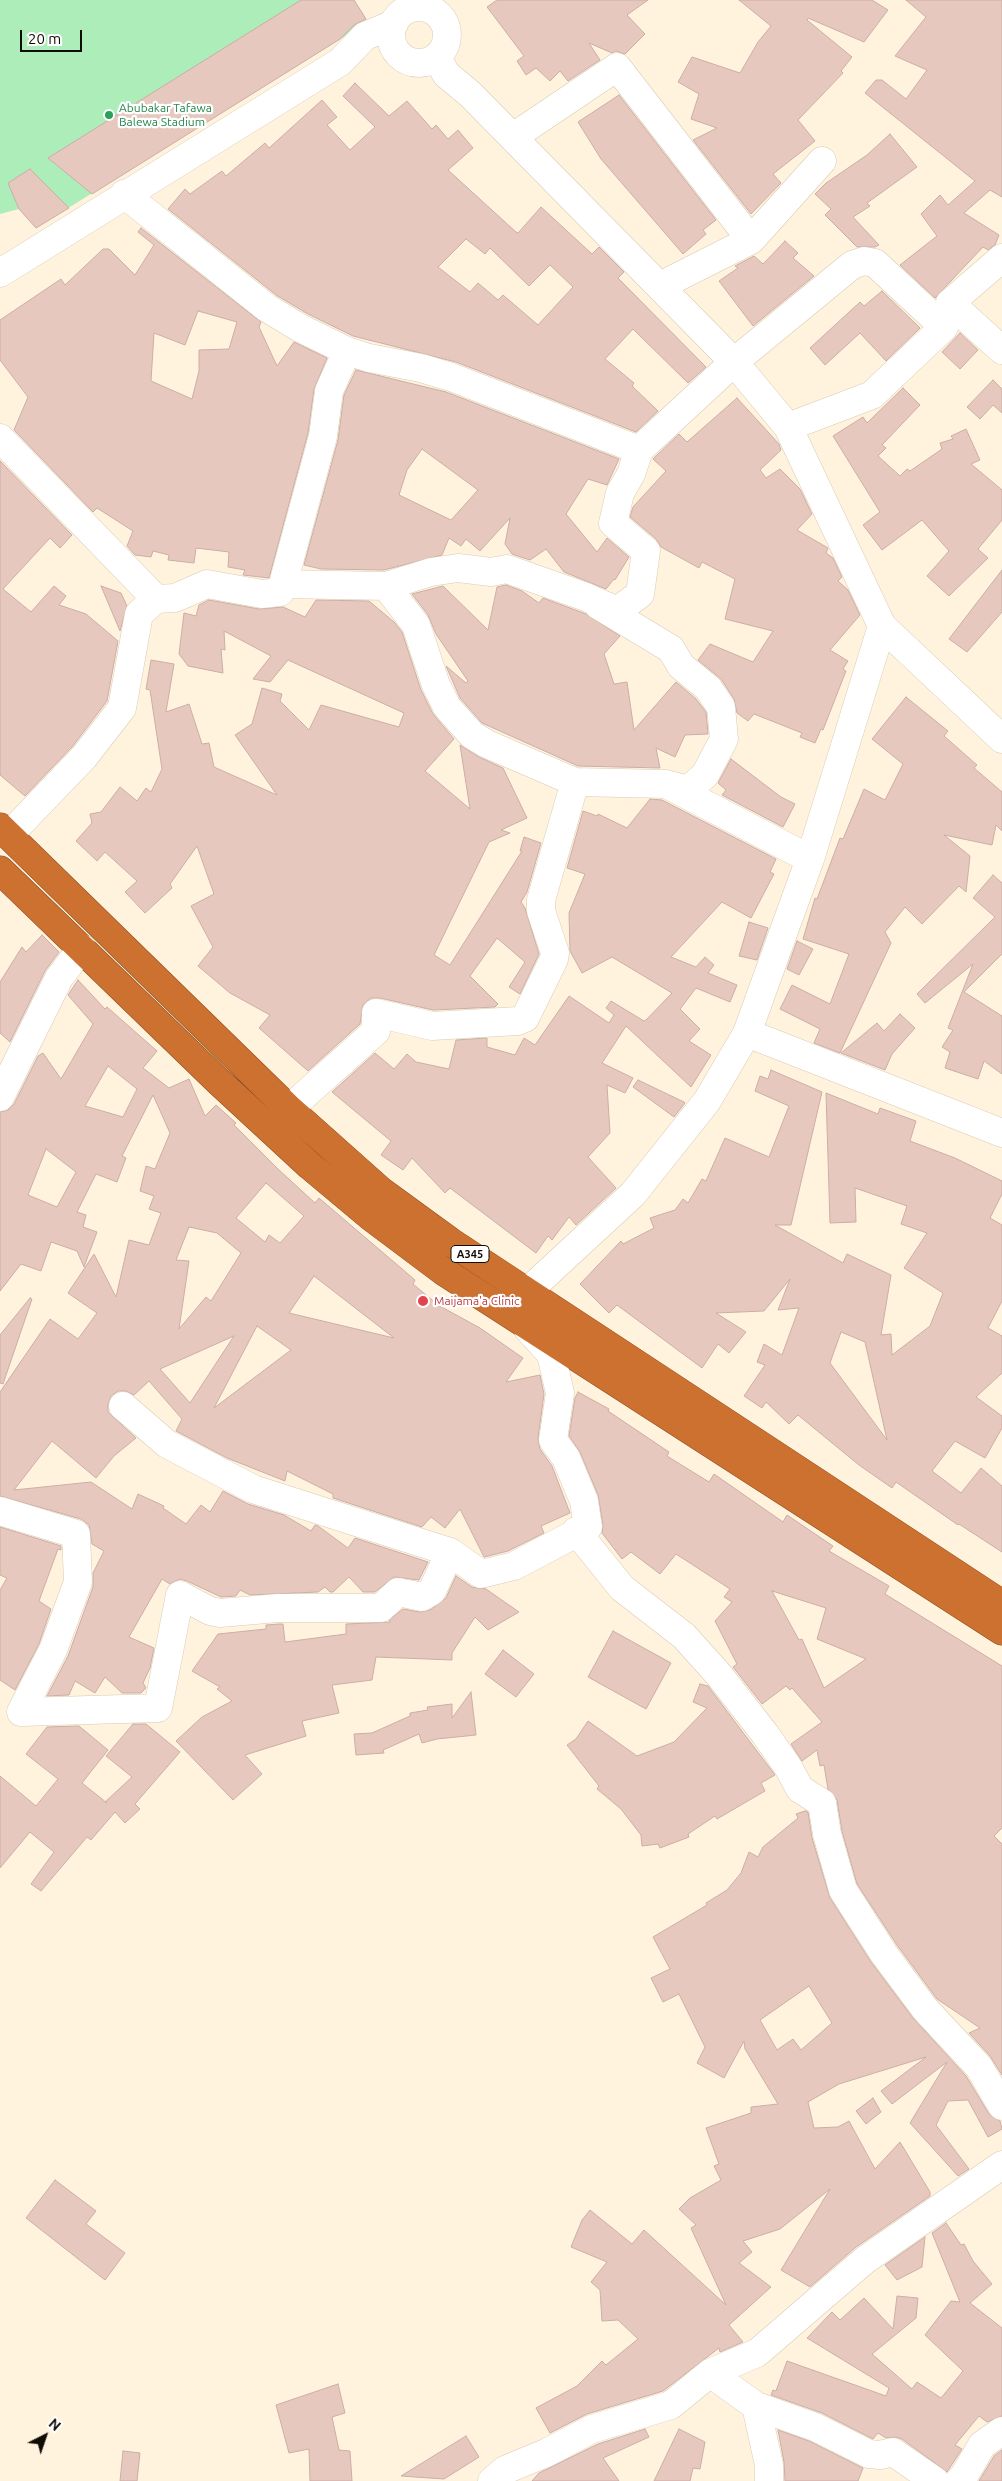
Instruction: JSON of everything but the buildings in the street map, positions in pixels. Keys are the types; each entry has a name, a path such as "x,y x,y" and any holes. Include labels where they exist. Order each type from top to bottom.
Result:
{"highway":[{"name":"A345","path":"4,831 289,1109 382,1191 451,1242 1002,1604"},
{"name":"A345","path":"0,870 218,1081 318,1172 371,1217 443,1271 1002,1631"}],"street":[{"path":"0,273 124,194 340,62 365,36 394,24 404,12 431,19"},
{"path":"340,62 375,54 401,56 419,63 431,19"},
{"path":"431,19 446,74 470,94 734,362 788,427 882,626 1002,739"},
{"path":"394,24 392,41 401,56"},
{"path":"513,137 617,66 751,240"},
{"path":"660,286 751,240 822,161"},
{"path":"124,194 267,308 300,328 347,351 369,358 421,368 452,377 639,450"},
{"path":"788,427 872,395 1002,258"},
{"path":"283,584 386,586 413,577 458,568 491,572 507,569 586,597 617,611 640,594 646,552 612,523 620,493 631,474 639,450 734,362 852,265 864,261 875,263 947,315 1002,350"},
{"path":"4,831 84,757 122,708 139,614 156,599 175,598 207,584 262,594 280,592 323,436 329,391 347,351"},
{"path":"0,438 156,599"},
{"path":"386,586 416,625 436,685 447,707 472,734 487,744 575,782 666,784 688,790 706,775 724,738 721,707 708,688 681,666 671,649 586,597"},
{"path":"528,1291 633,1194 708,1101 747,1033 810,860 882,626"},
{"path":"289,1109 376,1031 376,1013 432,1026 518,1022 525,1018 554,959 554,953 541,911 541,900 575,782"},
{"path":"666,784 810,860"},
{"path":"0,1097 59,978 82,948"},
{"path":"747,1033 1002,1133"},
{"path":"124,1406 167,1444 253,1489 450,1552 481,1574 514,1566 576,1531 588,1527 584,1501 566,1458 552,1440 560,1393 551,1354 518,1318"},
{"path":"0,1511 76,1534 78,1582 53,1650 21,1712 158,1708 180,1595 220,1613 278,1608 380,1608 398,1592 422,1597 432,1592 450,1552"},
{"path":"576,1531 622,1588 684,1636 714,1668 788,1766 800,1789 822,1803 827,1834 843,1890 925,2010 979,2067 1002,2106"},
{"path":"492,2481 505,2470 546,2453 592,2430 671,2405 710,2373 757,2353 865,2260 1002,2165"},
{"path":"710,2373 756,2406 815,2427 869,2454 880,2455 893,2452 935,2481"},
{"path":"756,2406 769,2466 770,2481"},
{"path":"959,2481 995,2438"}],"green space":[{"name":"Abubakar Tafawa Balewa Stadium","path":"0,0 354,0 368,22 36,228 19,209 0,214"}],"place":[{"name":"Abubakar Tafawa Balewa Stadium","path":"109,115"},
{"name":"Maijama'a Clinic","path":"423,1301"}]}
